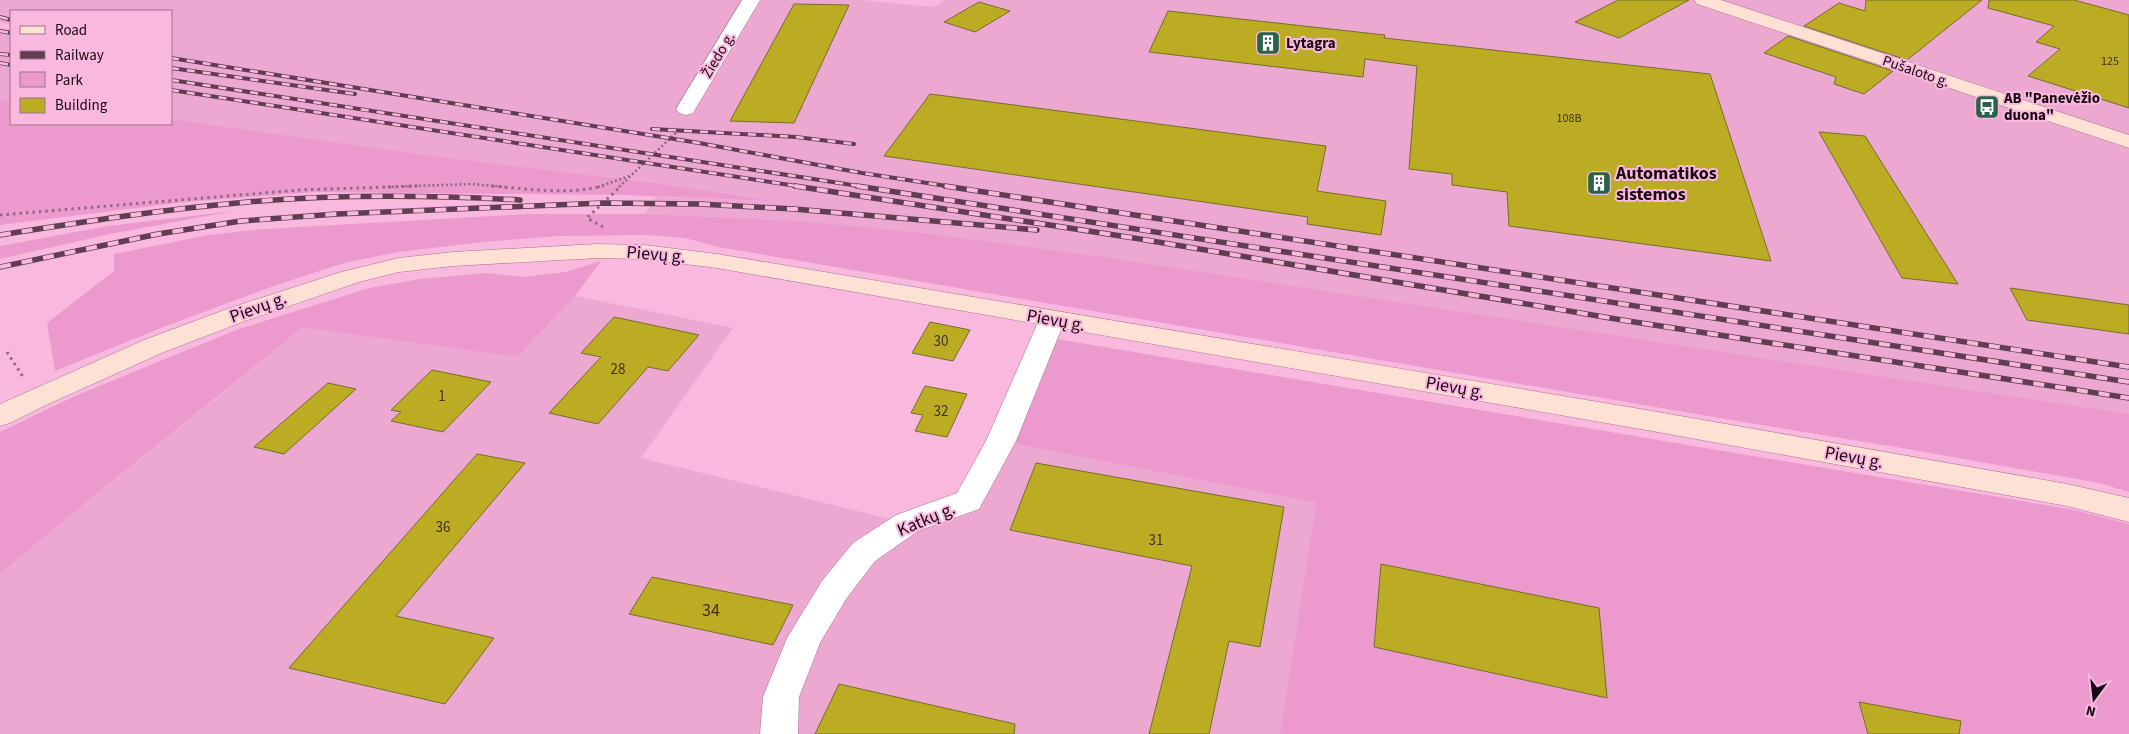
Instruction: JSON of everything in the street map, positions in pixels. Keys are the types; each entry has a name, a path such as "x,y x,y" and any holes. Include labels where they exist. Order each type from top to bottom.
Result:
{"street":[{"name":"Žiedo g.","path":"686,109 751,0"},
{"name":"Pušaloto g.","path":"1703,0 2129,142"},
{"name":"Pievų g.","path":"0,416 154,346 297,294 350,277 399,265 453,259 598,251 644,252 717,260 1052,320 1710,431 2067,495 2129,510"},
{"name":"Katkų g.","path":"779,734 781,697 804,638 834,590 864,552 907,523 968,501 1001,441 1052,320"}],"path":[{"path":"604,227 587,218 687,123 686,109"},
{"path":"0,216 299,190 472,184 558,192 583,191 610,184 632,175"}],"shaded area":[{"path":"0,0 862,0 933,7 945,0 2129,0 2129,414 1106,257 926,233 800,221 645,214 656,197 767,201 662,184 419,154 172,119 172,10 10,10 10,25 0,22"},
{"path":"0,28 10,29 10,101 0,100"},
{"path":"575,296 733,328 641,458 907,523 968,501 1001,441 1316,503 1280,734 0,734 0,574 224,392 302,326 517,357"}],"green space":[{"path":"0,100 10,101 10,125 172,125 172,119 419,154 662,184 773,201 624,195 317,192 185,202 0,225"},
{"path":"234,211 110,234 0,259 0,246 108,226"},
{"path":"529,214 645,214 800,221 926,233 1106,257 2129,414 2129,492 2099,483 1896,447 718,247 685,238 646,235 560,236 484,242 398,252 344,263 271,287 166,326 55,371 47,323 114,271 114,254 208,235 264,229"},
{"path":"601,261 575,296 517,357 302,327 0,574 0,432 75,396 236,330 369,288 420,279 487,273 523,277 565,272"},
{"path":"1045,337 2075,510 2129,524 2129,734 1280,734 1316,503 1001,441"}],"building":[{"path":"1618,0 1689,0 1619,38 1575,22"},
{"path":"1866,0 1982,0 1907,60 1804,26 1839,3 1865,11"},
{"path":"1989,0 2074,0 2129,15 2129,108 2028,76 2060,49 2036,42 2054,26 1988,8"},
{"path":"979,2 1010,11 975,32 944,22"},
{"path":"794,4 849,5 794,123 730,121"},
{"path":"1168,11 1385,35 1384,38 1710,74 1771,261 1509,226 1507,192 1452,185 1452,174 1409,169 1417,66 1365,59 1363,77 1149,52"},
{"path":"1788,36 1893,71 1864,94 1834,84 1836,77 1764,53"},
{"path":"930,94 1326,146 1317,191 1386,201 1381,235 1307,224 1308,217 884,156"},
{"path":"1819,132 1865,136 1958,284 1902,278"},
{"path":"2010,288 2129,305 2129,334 2027,320"},
{"path":"614,317 699,335 668,371 648,367 598,424 549,413 601,357 581,353"},
{"path":"930,322 970,330 953,361 912,353"},
{"path":"432,370 491,382 443,432 391,421 401,412 391,410"},
{"path":"328,383 356,389 284,454 254,447"},
{"path":"925,386 967,394 947,437 915,431 923,415 911,413"},
{"path":"477,454 525,463 396,616 494,638 445,704 289,668"},
{"path":"1036,463 1284,507 1260,647 1229,641 1209,734 1149,734 1192,566 1010,530"},
{"path":"1381,564 1599,608 1607,698 1374,647"},
{"path":"652,577 793,605 773,645 629,614"},
{"path":"839,684 1015,724 1014,734 815,734"},
{"path":"1859,702 1961,721 1959,734 1868,734"}],"railway":[{"path":"0,17 10,20"},
{"path":"0,31 10,33"},
{"path":"0,54 10,55"},
{"path":"172,58 699,143 862,173 953,187"},
{"path":"0,63 10,65"},
{"path":"172,68 355,94"},
{"path":"172,80 865,187"},
{"path":"172,90 803,187"},
{"path":"652,129 796,137 854,144"},
{"path":"795,186 1134,238 1628,321 2129,398"},
{"path":"857,186 2129,382"},
{"path":"945,186 2129,367"},
{"path":"0,235 155,212 282,199 384,196 520,200"},
{"path":"0,267 158,234 241,221 337,214 603,203 699,204 794,209 1037,230"}],"place":[{"name":"Lytagra","path":"1268,43"},
{"name":"AB \"Panevėžio duona\"","path":"1987,107"},
{"name":"Automatikos sistemos","path":"1599,183"}]}
